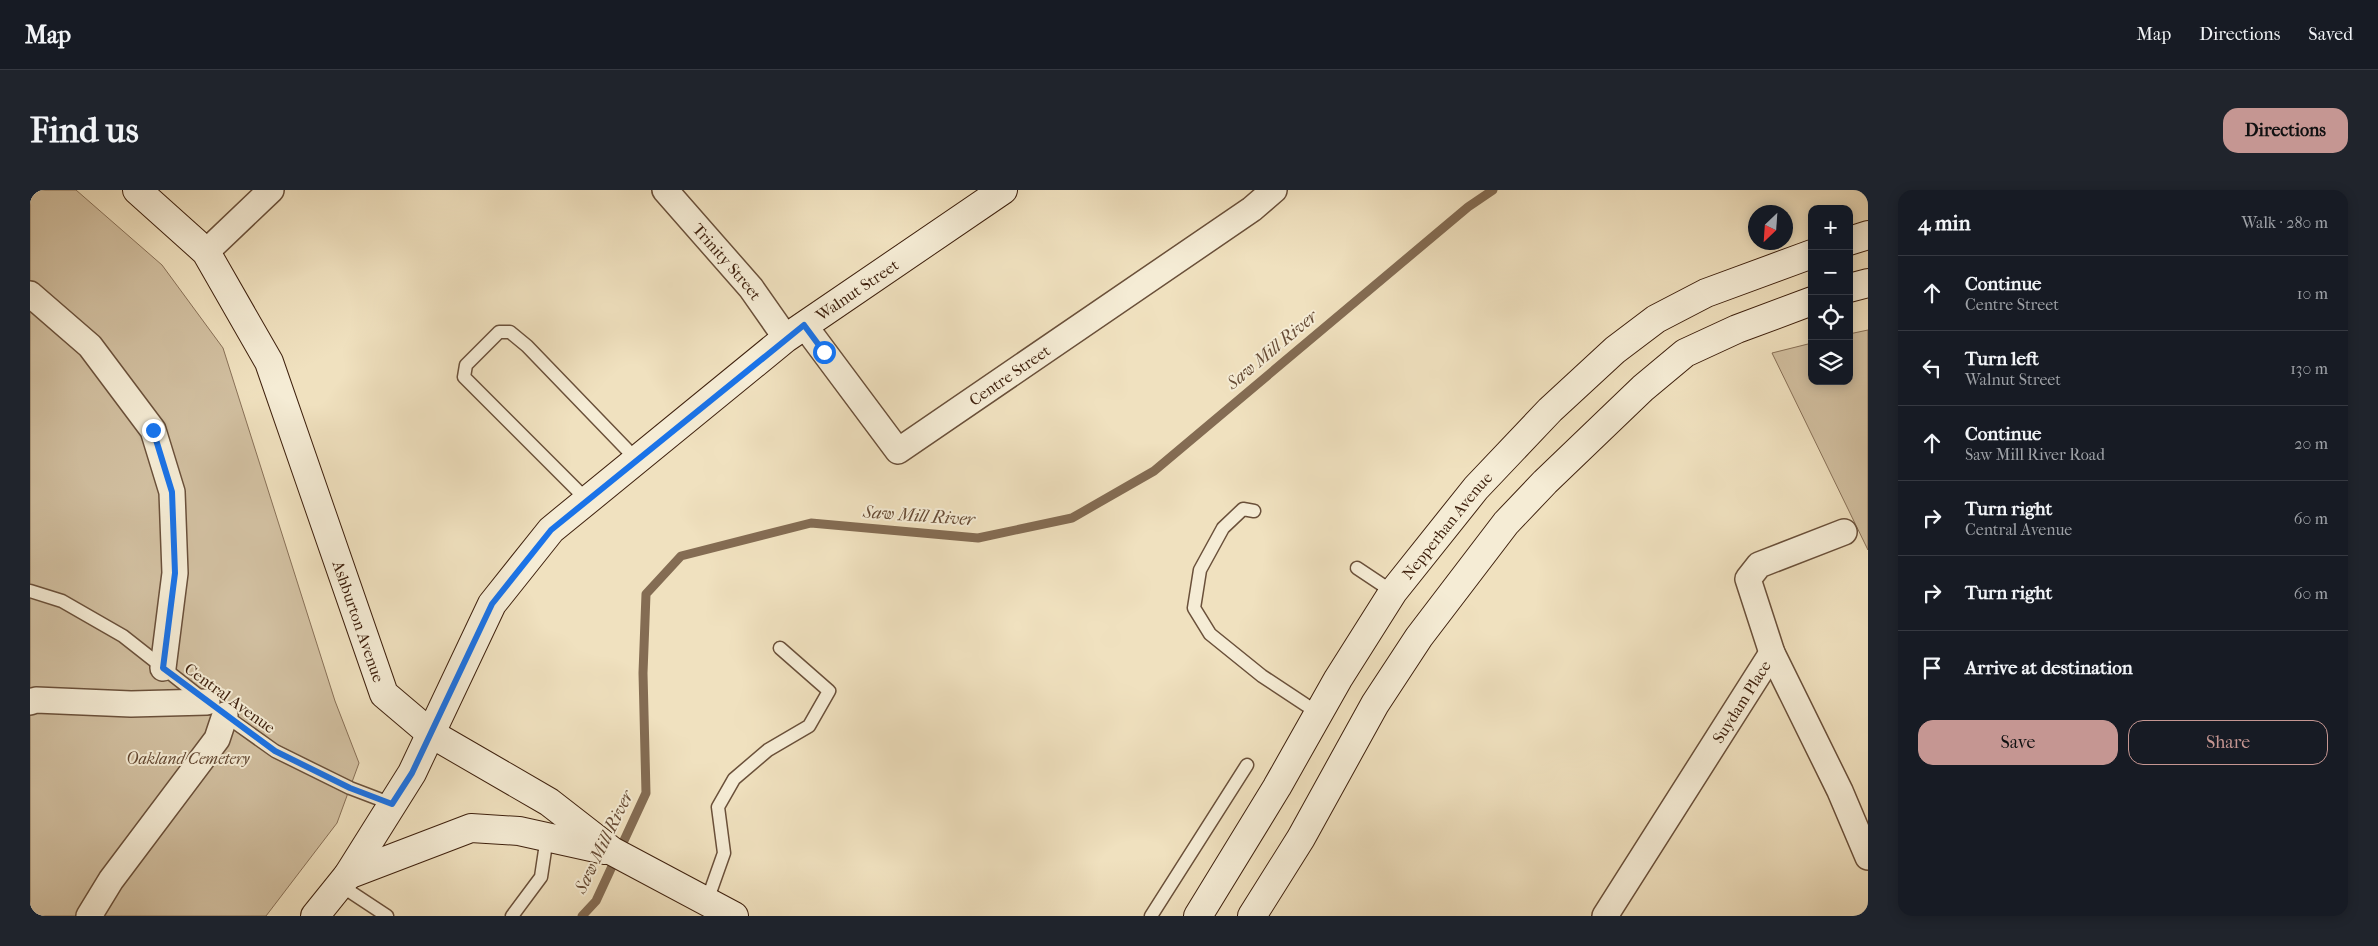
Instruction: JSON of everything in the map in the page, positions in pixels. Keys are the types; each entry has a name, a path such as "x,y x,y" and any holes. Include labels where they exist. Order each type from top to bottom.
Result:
{"main road":[{"name":"Ashburton Avenue","path":"137,190 206,252 269,362 384,694 430,733 549,802 612,851 734,916"},
{"name":"Walnut Street","path":"315,916 344,880 412,773 492,604 551,530 795,331 1002,190"},
{"path":"1853,240 1868,235"},
{"name":"Nepperhan Avenue","path":"1198,916 1277,787 1338,678 1393,592 1476,488 1550,410 1615,350 1656,319 1706,294 1808,256"},
{"path":"1853,287 1868,283"},
{"path":"1252,916 1301,838 1375,704 1409,652 1506,523 1545,482 1643,388 1686,353 1737,330 1808,303"},
{"path":"344,880 471,828 519,831 612,851"}],"street":[{"path":"206,252 271,190"},
{"name":"Trinity Street","path":"664,190 751,288 795,331"},
{"name":"Centre Street","path":"795,331 898,451 1252,209 1274,190"},
{"path":"30,294 90,346 153,430 172,492 175,573 163,668"},
{"path":"1772,653 1748,579 1759,565 1844,532"},
{"name":"Suydam Place","path":"1772,653 1840,791 1868,857"},
{"name":"Suydam Place","path":"1605,916 1772,653"},
{"path":"30,702 36,700 216,708 217,739 112,880 89,916"}],"lane":[{"path":"587,500 464,378 466,365 499,332 510,332 527,346 637,460"},
{"path":"1254,512 1243,509 1223,528 1200,570 1194,608 1210,634 1262,676 1318,713"},
{"path":"1357,568 1393,592"},
{"name":"Central Avenue","path":"30,591 62,601 123,636 275,751 350,788 392,804"},
{"path":"707,900 724,853 718,806 734,779 768,750 809,726 828,691 780,648"},
{"path":"1151,916 1246,764"},
{"path":"512,916 541,877 547,837"},
{"path":"344,880 386,916"}],"green space":[{"name":"Oakland Cemetery","path":"30,190 76,190 162,265 223,348 335,701 359,763 337,823 266,916 30,916"},
{"path":"1868,330 1868,550 1772,353 1808,344 1808,385 1853,385 1853,333"}],"waterway":[{"name":"Saw Mill River","path":"582,916 596,901 646,793 643,673 646,594 681,556 811,523 978,538 1072,518 1154,471 1468,207 1493,190"}],"route":[{"path":"153,430 172,492 175,573 168,641 163,668 194,693 275,751 350,788 392,804 412,773 492,604 551,530 804,325 824,352"}]}
